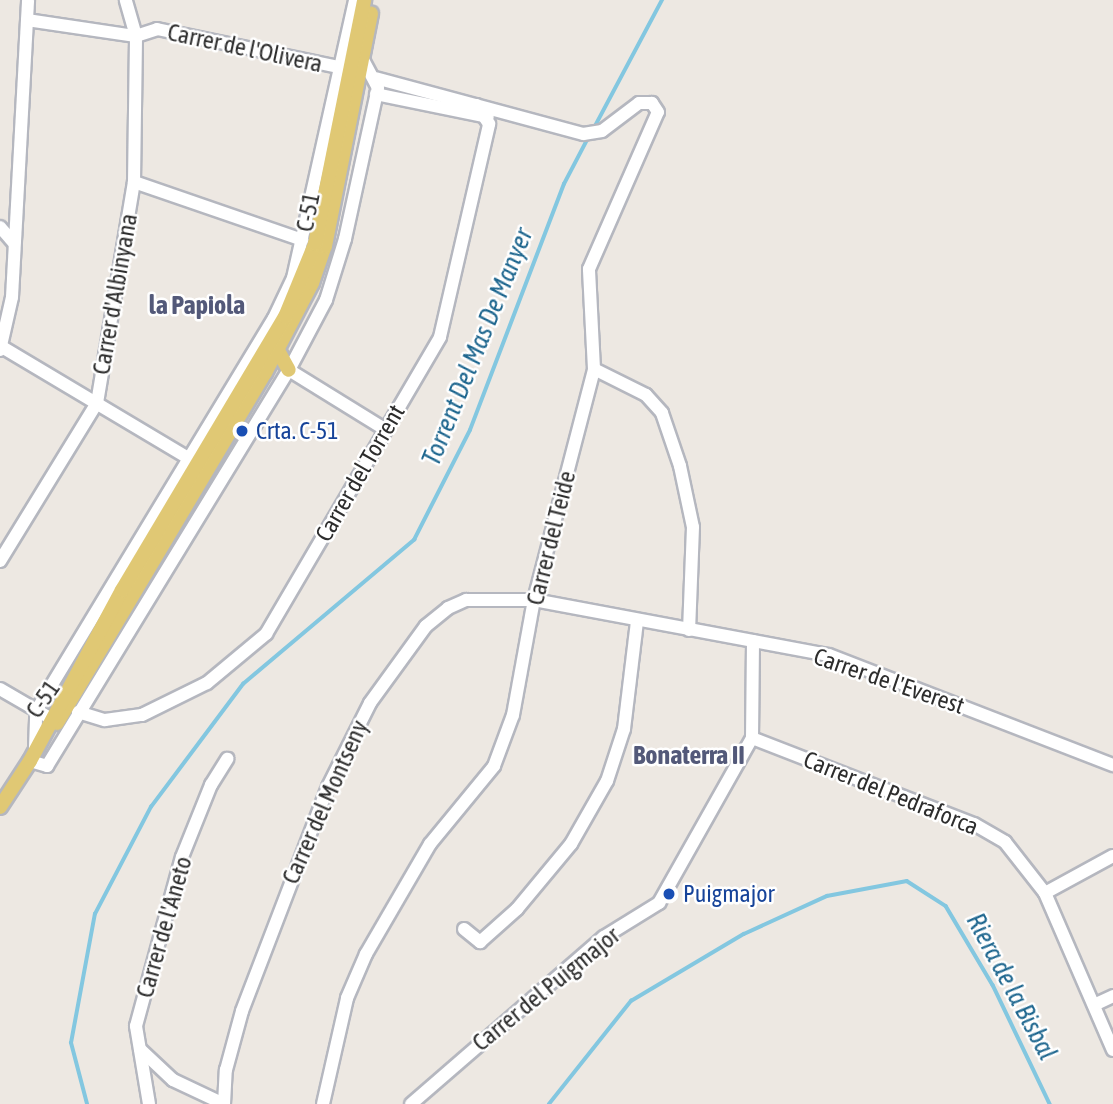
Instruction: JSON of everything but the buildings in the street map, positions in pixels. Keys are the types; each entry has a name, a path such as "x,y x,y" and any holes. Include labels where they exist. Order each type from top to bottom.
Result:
{"main road":[{"name":"C-51","path":"33,755 74,707 93,662 276,354 312,283 325,246 364,0"},
{"path":"339,146 351,89 357,83 374,0"},
{"name":"C-51","path":"33,755 192,462 285,317 311,255 339,146"},
{"path":"289,370 276,354 310,273 311,255"},
{"path":"151,561 156,542 196,476 192,462"},
{"path":"51,718 93,662"},
{"path":"0,807 33,755"}],"street":[{"path":"28,0 12,297 1,348 192,462"},
{"name":"Carrer d'Albinyana","path":"0,561 97,403 134,182 136,36 126,0"},
{"path":"355,0 293,278 274,318 192,462 36,712 33,755 47,766 74,707 107,670 289,370 326,300 345,239 376,94 376,78 362,58"},
{"name":"Carrer de l'Olivera","path":"27,20 136,36 157,29 339,67"},
{"path":"357,83 376,78"},
{"name":"Carrer del Teide","path":"323,1104 347,998 366,954 430,844 494,766 513,715 534,600 594,369 589,268 658,112 652,103 639,103 600,131 583,134 376,78"},
{"path":"376,94 488,121 502,112"},
{"path":"475,105 488,121"},
{"path":"339,146 370,113"},
{"name":"Carrer del Torrent","path":"74,707 105,720 142,715 207,682 266,634 440,337 488,121"},
{"path":"134,182 302,240"},
{"path":"310,211 324,197"},
{"path":"0,227 14,243"},
{"path":"594,369 646,395 662,413 680,466 693,527 689,630"},
{"path":"289,370 386,430"},
{"name":"Carrer del Montseny","path":"224,1104 226,1070 242,1011 274,920 328,787 370,703 426,626 448,608 466,600 534,600"},
{"name":"Carrer de l'Everest","path":"534,600 829,655 1113,765"},
{"path":"464,929 480,942 517,909 570,844 607,781 624,729 637,621"},
{"name":"Carrer del Puigmajor","path":"411,1104 604,937 659,903 752,738 753,640"},
{"path":"0,689 36,712 51,718"},
{"name":"Carrer del Pedraforca","path":"752,738 974,824 1005,842 1045,892 1113,1051"},
{"name":"Carrer de l'Aneto","path":"149,1104 136,1026 182,857 211,785 227,759"},
{"path":"1045,892 1113,856"},
{"path":"1094,1005 1113,996"},
{"path":"140,1049 173,1080 224,1104"}],"waterway":[{"name":"Torrent Del Mas De Manyer","path":"594,128 662,0"},
{"name":"Torrent Del Mas De Manyer","path":"87,1104 71,1043 95,914 151,807 243,684 414,540 470,430 564,184 588,138"},
{"name":"Riera de la Bisbal","path":"549,1104 631,1001 744,934 827,896 907,881 946,906 993,985 1050,1104"}],"place":[{"name":"Crta. C-51","path":"242,431"},
{"name":"Puigmajor","path":"669,894"}],"district":[{"name":"la Papiola","path":"197,306"},
{"name":"Bonaterra II","path":"689,756"}]}
